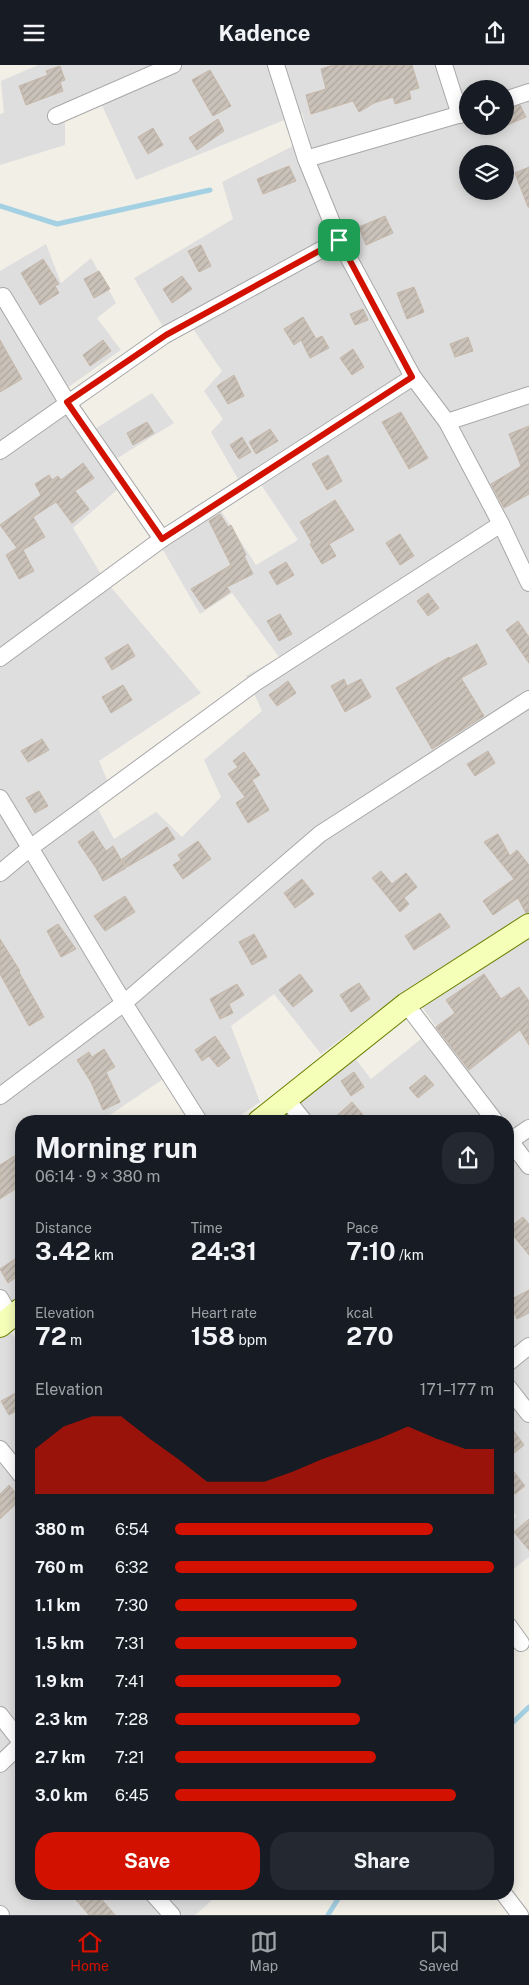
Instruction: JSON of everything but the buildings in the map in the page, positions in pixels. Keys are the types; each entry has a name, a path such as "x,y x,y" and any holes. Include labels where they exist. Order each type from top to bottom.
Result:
{"main road":[{"path":"267,1115 406,1003 529,925"}],"street":[{"path":"56,116 173,65"},
{"path":"276,65 306,159 339,240 412,377 447,422 501,524 529,583"},
{"path":"444,65 459,101"},
{"path":"514,97 529,92"},
{"path":"306,159 459,114"},
{"path":"0,451 67,402 166,335 339,240"},
{"path":"3,295 67,402 162,539"},
{"path":"0,658 162,539 412,377"},
{"path":"447,422 529,395"},
{"path":"0,873 30,848 256,683 501,524"},
{"path":"0,1096 124,1003 320,834 529,699"},
{"path":"0,798 124,1003 195,1115"},
{"path":"406,1003 490,1115"},
{"path":"287,1100 299,1115"},
{"path":"514,1137 529,1128"},
{"path":"514,1146 529,1166"},
{"path":"514,1358 529,1346"},
{"path":"514,1395 529,1414"},
{"path":"0,1449 15,1468"},
{"path":"514,1633 521,1643"},
{"path":"0,1715 15,1735"},
{"path":"0,1764 15,1749"},
{"path":"158,1900 172,1915"},
{"path":"509,1900 520,1915"}],"shaded area":[{"path":"38,65 529,65 529,915 410,987 321,1054 274,994 231,1026 260,1102 241,1115 203,1115 172,1073 110,1115 15,1115 15,1304 0,1315 0,271 46,244 61,283 91,258 116,303 97,318 121,350 54,397 82,437 152,393 174,423 116,459 126,482 73,528 104,579 201,693 99,761 108,782 91,796 114,839 156,812 182,837 221,797 204,760 262,711 246,676 279,657 232,593 200,614 156,538 212,497 256,565 298,540 252,471 238,479 211,432 223,419 204,391 222,371 183,314 163,327 134,278 233,219 222,182 309,138 302,113 136,180 96,92 65,103 65,145 0,165 0,114 4,113 1,81"},
{"path":"529,936 529,1557 514,1568 514,1519 517,1516 514,1513 514,1115 279,1115 354,1057 371,1079 436,1027 419,1002"},
{"path":"7,1329 15,1338 15,1900 212,1900 195,1915 0,1915 0,1334"}],"waterway":[{"path":"0,206 57,224 210,190"},
{"path":"514,1721 529,1707"},
{"path":"328,1915 337,1900"}],"route":[{"path":"339,240 412,377 162,539 67,402 166,335 339,240"}]}
